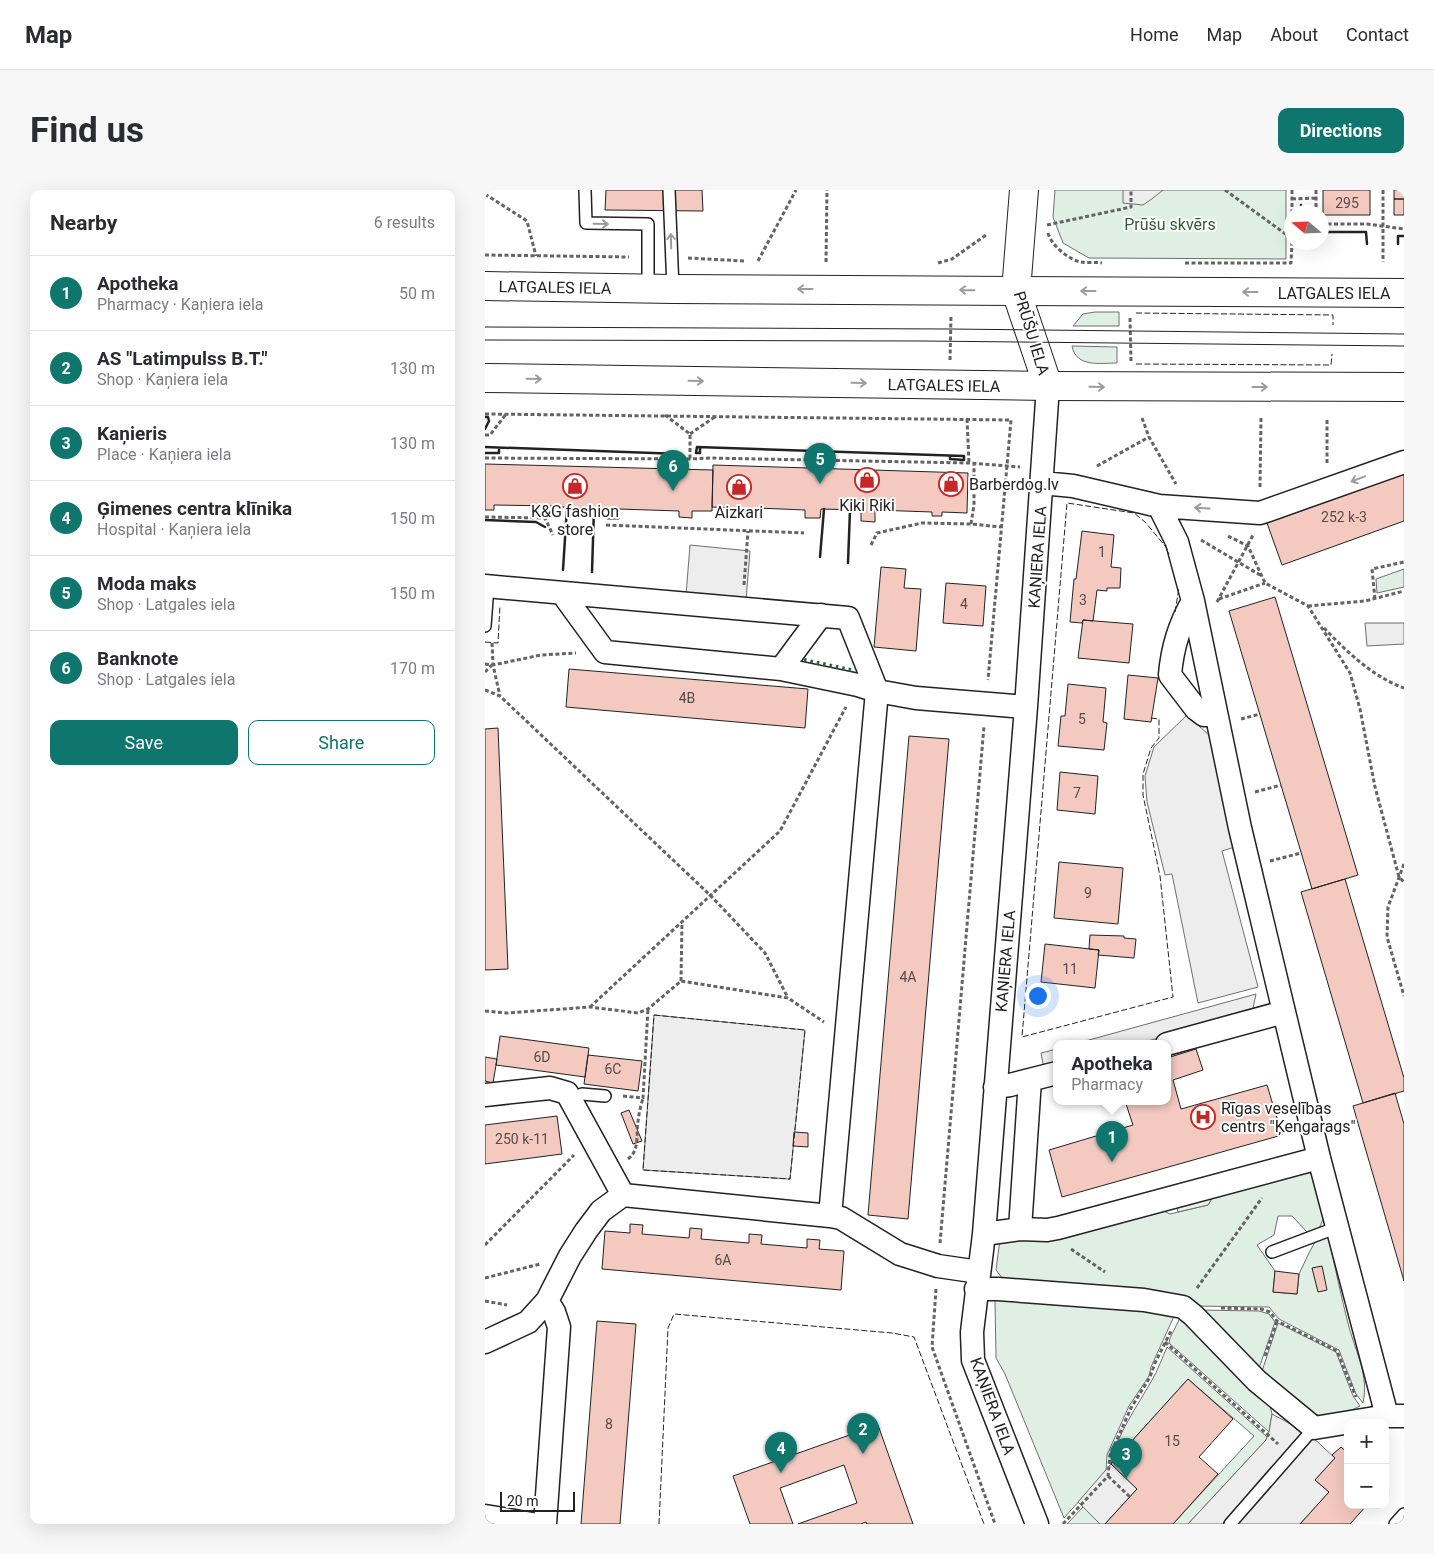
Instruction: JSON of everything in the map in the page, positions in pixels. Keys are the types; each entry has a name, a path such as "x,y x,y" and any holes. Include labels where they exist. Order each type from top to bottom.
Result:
{"main road":[{"name":"PRŪŠU IELA","path":"1024,190 1016,291 1048,386"},
{"name":"LATGALES IELA","path":"485,286 660,289 1404,293"},
{"name":"LATGALES IELA","path":"485,378 1048,386 1404,387"}],"street":[{"name":"KAŅIERA IELA","path":"1037,1524 973,1360 972,1332 983,1234 1026,708 1048,386"},
{"path":"1043,476 1067,485 1159,506 1260,513 1404,462"},
{"path":"485,1342 528,1322 547,1300 586,1230 601,1211 623,1195 841,1218 900,1254 998,1289 1144,1300 1183,1307 1257,1381 1314,1428 1387,1417 1319,1158 1249,867 1193,601 1177,542 1159,506"},
{"path":"486,586 847,618 867,688 847,1037 830,1216"},
{"path":"562,593 605,652 781,669 916,698 1026,708"},
{"path":"1193,601 1185,614 1171,662 1170,675 1196,709 1204,715 1216,716"},
{"path":"781,669 821,615"},
{"path":"1171,1043 1284,1012"},
{"path":"995,1087 1053,1074"},
{"path":"1020,1228 1030,1080"},
{"path":"485,1095 550,1088 567,1093 623,1195"},
{"path":"983,1234 1020,1228 1047,1230 1319,1158"},
{"path":"545,1524 559,1327 555,1312 547,1300"},
{"path":"485,1516 532,1524"}],"lane":[{"path":"585,190 586,223 648,224 649,257 660,289"},
{"path":"660,289 671,257 669,190"},
{"path":"485,626 486,586"},
{"path":"571,1099 582,1094 605,1096"},
{"path":"1272,1252 1338,1227"},
{"path":"1230,1524 1314,1428"},
{"path":"1395,1524 1404,1514"}],"path":[{"path":"758,261 796,190"},
{"path":"826,262 827,190"},
{"path":"1105,263 1079,262 1064,253 1049,238 1046,225 1131,207 1131,190"},
{"path":"1225,190 1284,233"},
{"path":"1292,190 1292,205"},
{"path":"1316,190 1316,205"},
{"path":"1383,190 1383,262"},
{"path":"485,194 527,221 537,256"},
{"path":"1292,199 1316,198"},
{"path":"1329,224 1367,224 1404,229"},
{"path":"937,263 952,259 986,235"},
{"path":"1177,263 1291,263 1292,250"},
{"path":"485,255 649,257"},
{"path":"671,257 768,261"},
{"path":"816,262 835,262"},
{"path":"949,365 951,311"},
{"path":"1130,312 1131,367"},
{"path":"485,414 1011,420 932,1347 995,1524"},
{"path":"485,436 490,435 506,414"},
{"path":"665,415 690,434"},
{"path":"690,434 716,416"},
{"path":"1142,418 1149,437 1188,507"},
{"path":"1199,633 1258,526 1260,513 1261,418"},
{"path":"967,419 974,505 971,524"},
{"path":"1327,420 1327,490"},
{"path":"690,434 690,459"},
{"path":"1086,489 1092,469 1149,437"},
{"path":"485,458 710,458 972,463 1006,466 1043,476"},
{"path":"485,517 545,518 553,534"},
{"path":"871,545 877,533 923,523 1001,527"},
{"path":"607,525 804,533"},
{"path":"743,608 748,530"},
{"path":"1172,532 1194,537 1261,575"},
{"path":"1248,546 1265,583 1307,606 1350,673 1360,709 1375,787 1399,877 1404,882"},
{"path":"1375,599 1372,569 1404,562"},
{"path":"1219,599 1265,583"},
{"path":"1307,606 1365,601 1404,591"},
{"path":"1318,622 1343,648 1356,658 1393,684 1404,688"},
{"path":"492,643 493,665 501,696"},
{"path":"485,664 493,665 541,655 605,652"},
{"path":"485,672 493,665"},
{"path":"590,1007 781,831 867,688"},
{"path":"485,690 501,696 711,896 765,953 787,998"},
{"path":"1249,867 1301,853"},
{"path":"1404,864 1388,907 1387,937 1404,996"},
{"path":"485,1011 507,1013 590,1007 638,1013 648,1009 681,981 682,923"},
{"path":"681,981 787,998 847,1037"},
{"path":"610,1173 632,1156 637,1145 638,1121 643,1098 648,1009"},
{"path":"605,1096 643,1098"},
{"path":"485,1245 591,1137"},
{"path":"1063,1524 1108,1476 1109,1455 1131,1408 1150,1377 1183,1307 1285,1167"},
{"path":"1047,1230 1055,1238 1111,1277"},
{"path":"485,1278 570,1256"},
{"path":"1183,1307 1261,1309 1270,1312 1277,1321 1337,1350 1354,1394 1387,1417"},
{"path":"1263,1364 1277,1321"},
{"path":"1165,1342 1290,1454"},
{"path":"1108,1476 1130,1497"}],"green space":[{"name":"Prūšu skvērs","path":"1055,190 1286,190 1284,250 1286,250 1286,259 1089,258 1063,243 1053,217"},
{"path":"1119,312 1119,326 1073,326 1083,314"},
{"path":"1072,346 1117,347 1117,363 1090,363 1084,361 1074,353"},
{"path":"1404,569 1404,587 1377,593 1376,579"},
{"path":"1310,1168 1319,1172 1325,1214 1319,1229 1307,1232 1292,1216 1278,1216 1274,1235 1257,1245 1275,1271 1273,1292 1297,1294 1299,1274 1309,1253 1315,1242 1328,1236 1346,1316 1361,1364 1364,1383 1363,1403 1356,1394 1339,1350 1279,1319 1269,1307 1195,1306 1190,1297 1006,1283 996,1270 1000,1239 1157,1208 1170,1214 1208,1205 1217,1190"},
{"path":"1014,1296 1175,1314 1151,1367 1149,1376 1129,1406 1107,1455 1106,1471 1064,1518 1005,1374 996,1358 995,1300"},
{"path":"1198,1310 1259,1311 1269,1314 1275,1322 1257,1374"},
{"path":"1182,1314 1269,1402 1272,1414 1269,1432 1169,1343"},
{"path":"1278,1323 1336,1352 1353,1396 1360,1406 1344,1413 1330,1416 1317,1415 1295,1405 1260,1377"},
{"path":"1167,1347 1267,1437 1188,1524 1173,1524 1254,1436 1188,1379 1111,1464 1128,1420 1154,1376"},
{"path":"1083,1507 1100,1524 1067,1524"}],"shaded area":[{"path":"1123,190 1163,190 1143,205 1123,203"},
{"path":"690,545 750,551 746,600 686,595"},
{"path":"1365,623 1404,623 1404,644 1367,646"},
{"path":"1187,715 1210,736 1238,846 1222,851 1258,987 1198,1003 1172,874 1165,875 1147,802 1145,776 1154,747"},
{"path":"1256,994 1252,1013 1151,1040 1089,1040"},
{"path":"654,1015 805,1030 790,1179 643,1170"},
{"path":"1053,1050 1053,1067 1044,1069 1041,1053"},
{"path":"1217,1190 1208,1205 1178,1212 1175,1200"},
{"path":"1272,1414 1309,1434 1335,1458 1315,1480 1329,1492 1300,1524 1188,1524 1266,1440"},
{"path":"1111,1464 1137,1489 1105,1524 1100,1524 1078,1502"}],"building":[{"path":"606,190 702,190 703,211 605,210"},
{"path":"1323,190 1370,190 1370,215 1329,215 1329,205 1323,205"},
{"path":"1394,190 1404,190 1404,199 1394,199"},
{"path":"1394,199 1404,199 1404,215 1394,215"},
{"path":"485,464 713,470 712,511 692,511 692,518 679,517 679,511 619,509 619,519 607,519 607,509 562,507 561,517 552,516 552,506 494,505 494,510 485,510"},
{"path":"713,465 968,473 967,513 942,512 942,516 932,516 932,512 875,510 875,522 861,521 861,510 821,509 820,518 805,518 805,510 757,508 757,514 739,514 739,508 712,507"},
{"path":"1404,474 1404,521 1282,565 1267,523"},
{"path":"1082,531 1114,535 1111,567 1121,568 1120,588 1107,588 1107,591 1097,590 1093,621 1083,620 1082,623 1070,622 1074,579 1076,579"},
{"path":"881,567 906,569 904,588 921,589 916,651 874,647"},
{"path":"946,583 986,586 983,626 943,623"},
{"path":"1275,597 1358,875 1312,889 1229,611"},
{"path":"1083,620 1133,624 1129,663 1078,658"},
{"path":"569,669 808,689 805,728 566,707"},
{"path":"1128,675 1158,678 1151,722 1124,719"},
{"path":"1068,684 1106,688 1103,722 1107,723 1104,750 1058,746 1061,716 1065,716"},
{"path":"498,728 508,969 485,970 485,729"},
{"path":"909,736 949,739 908,1219 868,1215"},
{"path":"1060,772 1098,776 1095,814 1057,810"},
{"path":"1059,862 1123,868 1118,924 1054,918"},
{"path":"1345,879 1404,1078 1404,1091 1363,1103 1301,892"},
{"path":"1090,935 1124,936 1124,938 1136,939 1134,958 1098,955 1099,950 1089,949"},
{"path":"1045,944 1099,950 1095,988 1041,982"},
{"path":"500,1036 589,1048 585,1077 496,1065"},
{"name":"Rīgas veselības centrs \"Ķengarags\"","path":"1196,1049 1203,1070 1173,1080 1181,1109 1267,1085 1282,1135 1062,1197 1049,1150 1133,1125 1126,1105 1171,1105 1171,1057"},
{"path":"588,1055 642,1061 638,1091 584,1084"},
{"path":"485,1057 497,1059 493,1083 485,1081"},
{"path":"1395,1093 1404,1124 1404,1281 1353,1106"},
{"path":"629,1110 642,1141 633,1144 621,1113"},
{"path":"557,1116 562,1154 485,1164 485,1125"},
{"path":"794,1132 808,1133 808,1147 793,1146"},
{"path":"630,1224 643,1225 642,1234 689,1238 690,1228 702,1229 701,1239 749,1243 749,1234 762,1235 761,1244 807,1248 807,1239 820,1240 819,1249 844,1251 841,1290 602,1269 605,1231 630,1233"},
{"path":"1322,1266 1327,1290 1318,1292 1312,1268"},
{"path":"1275,1271 1299,1274 1297,1294 1273,1292"},
{"path":"597,1321 636,1324 620,1524 581,1524"},
{"path":"1188,1379 1233,1419 1199,1457 1218,1474 1173,1524 1105,1524 1137,1489 1111,1464"},
{"path":"878,1425 913,1524 867,1524 866,1522 861,1524 798,1524 857,1503 844,1465 780,1488 793,1524 750,1524 733,1476"},
{"path":"1341,1447 1344,1450 1344,1509 1363,1509 1350,1524 1300,1524 1329,1492 1315,1480 1335,1458 1332,1455"}],"tram line":[{"path":"485,327 950,329 1404,334"},
{"path":"485,340 923,341 1404,346"}],"hedge":[{"path":"804,660 851,670"}],"fence":[{"path":"1136,313 1333,315 1333,325"},
{"path":"1136,364 1331,365 1332,354"},
{"path":"1151,718 1159,719 1159,738 1151,748 1143,774 1143,795 1160,876 1173,997 1022,1037 1067,503 1134,513 1145,522 1166,547 1169,554"},
{"path":"1175,612 1179,588"},
{"path":"485,642 498,643 500,605"},
{"path":"654,1015 805,1030 790,1179 643,1170 654,1015"},
{"path":"659,1524 668,1328 674,1314 892,1333 914,1337 984,1524"}],"wall":[{"path":"1329,232 1366,232 1367,244"},
{"path":"1398,244 1398,236 1404,236"},
{"path":"485,417 488,417 489,421 485,429"},
{"path":"485,447 681,454"},
{"path":"700,448 700,453 696,453 697,447 964,456 964,460 950,459 950,456"},
{"path":"485,453 499,453 499,448"},
{"path":"563,570 567,507"},
{"path":"592,572 594,508"},
{"path":"820,557 824,509"},
{"path":"848,563 850,510"},
{"path":"485,520 536,522 545,527"}],"place":[{"name":"Kiki Riki","path":"867,480"},
{"name":"Moda maks","path":"820,484"},
{"name":"Barberdog.lv","path":"951,484"},
{"name":"K&G fashion store","path":"575,486"},
{"name":"Aizkari","path":"739,487"},
{"name":"Banknote","path":"673,491"},
{"name":"Rīgas veselības centrs \"Ķengarags\"","path":"1203,1117"},
{"name":"Apotheka","path":"1112,1162"},
{"name":"AS \"Latimpulss B.T.\"","path":"863,1454"},
{"name":"Ģimenes centra klīnika","path":"781,1473"},
{"name":"Kaņieris","path":"1126,1479"}]}
